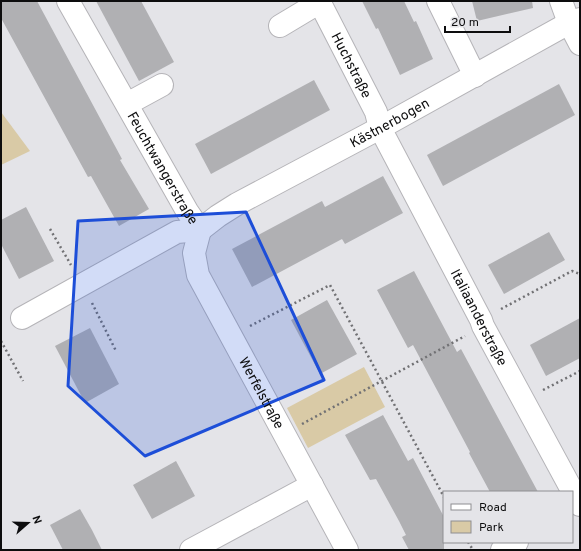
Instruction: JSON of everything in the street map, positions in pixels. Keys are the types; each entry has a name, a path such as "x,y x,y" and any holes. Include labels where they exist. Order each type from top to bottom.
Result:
{"street":[{"name":"Feuchtwangerstraße","path":"68,1 187,211 200,230"},
{"path":"438,1 475,76"},
{"path":"561,1 574,21 580,44"},
{"name":"Huchstraße","path":"280,26 319,2 376,112 380,128"},
{"name":"Kästnerbogen","path":"200,230 237,204 380,128 574,21"},
{"name":"Feuchtwangerstraße","path":"127,104 162,85"},
{"name":"Italiaanderstraße","path":"380,128 523,401 573,491"},
{"path":"22,318 177,232 200,230"},
{"name":"Werfelstraße","path":"200,230 194,253 198,275 347,550"},
{"path":"191,550 312,486"},
{"name":"Italiaanderstraße","path":"573,491 580,504"},
{"path":"502,550 515,543"}],"path":[{"path":"50,229 82,284 116,351"},
{"path":"284,434 382,381 572,271 580,274"},
{"path":"230,336 330,285 443,495"},
{"path":"1,341 23,381"},
{"path":"523,401 580,371"}],"highlighted area":[{"path":"246,212 324,380 145,456 68,386 78,221"}],"green space":[{"path":"1,112 30,151 1,165"},
{"path":"364,367 385,407 308,448 287,408"}],"building":[{"path":"1,1 37,1 122,159 120,160 149,209 119,226 91,176 88,177 1,18"},
{"path":"96,1 141,1 174,62 139,81"},
{"path":"362,1 404,1 414,22 416,21 433,59 400,75 378,28 376,29"},
{"path":"472,1 532,1 533,8 477,21"},
{"path":"314,80 330,110 211,174 195,144"},
{"path":"559,84 575,115 443,186 427,155"},
{"path":"383,176 403,213 345,244 342,239 252,287 232,249 322,201 325,207"},
{"path":"26,207 54,261 19,279 1,244 1,220"},
{"path":"549,232 565,260 504,294 488,265"},
{"path":"414,271 457,352 461,349 537,491 489,491 413,345 408,348 377,290"},
{"path":"327,300 357,354 320,374 291,320"},
{"path":"580,318 580,358 546,376 530,345"},
{"path":"90,328 119,384 85,403 55,346"},
{"path":"383,415 408,461 413,458 443,515 444,550 409,550 402,537 406,535 376,479 370,480 345,435"},
{"path":"176,461 195,496 152,519 133,485"},
{"path":"80,509 102,550 63,550 50,525"}]}
